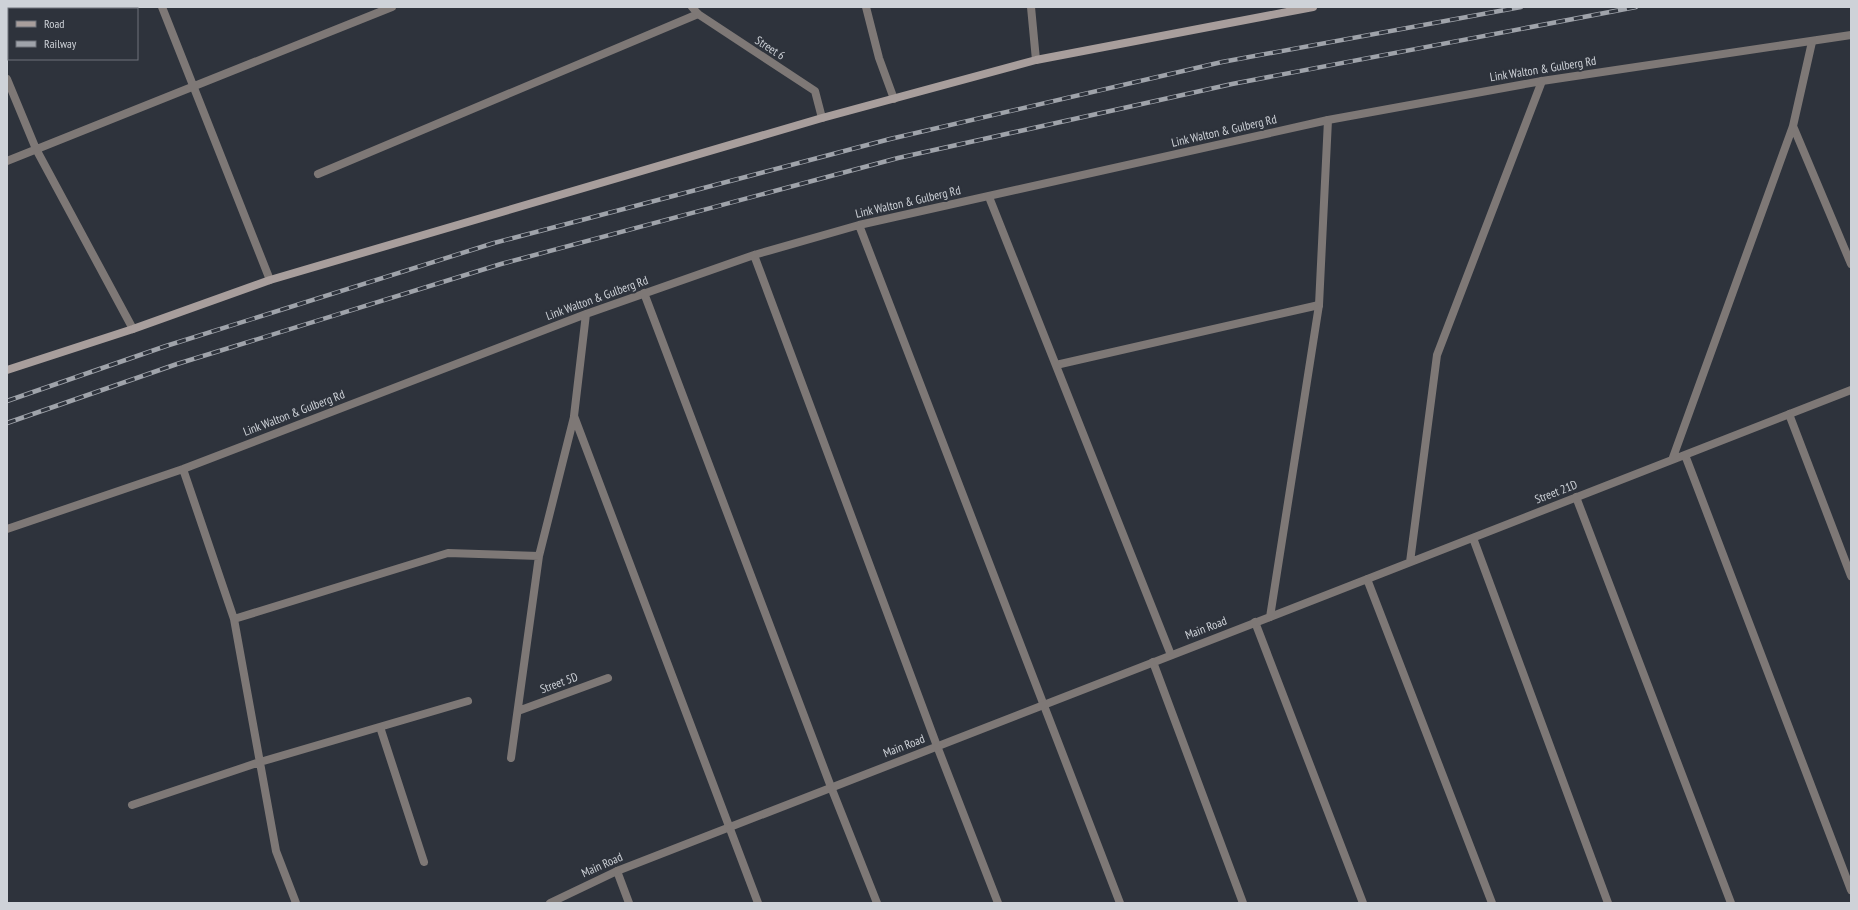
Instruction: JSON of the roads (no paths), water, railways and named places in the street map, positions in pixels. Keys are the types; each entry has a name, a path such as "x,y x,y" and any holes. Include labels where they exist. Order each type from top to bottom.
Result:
{"main road":[{"path":"7,370 133,329 270,280 822,118 894,100 1036,60 1313,7"}],"street":[{"path":"162,7 270,280"},
{"path":"7,161 392,7"},
{"name":"Street 6","path":"692,7 698,14 815,91 822,118"},
{"path":"866,7 879,58 894,100"},
{"path":"1031,7 1036,60"},
{"path":"318,174 698,14"},
{"name":"Link Walton & Gulberg Rd","path":"7,528 183,469 644,293 754,255 859,225 1328,120 1542,81 1851,35"},
{"path":"1672,460 1793,126 1812,42"},
{"path":"7,79 36,149 133,329"},
{"path":"1410,562 1437,355 1542,81"},
{"path":"1270,616 1319,305 1328,120"},
{"path":"1793,126 1851,264"},
{"path":"989,197 1171,655"},
{"path":"859,225 1120,903"},
{"path":"754,255 937,746 998,903"},
{"path":"644,293 831,787 877,903"},
{"path":"1056,365 1319,305"},
{"path":"511,758 539,556 574,416 586,314"},
{"name":"Street 21D","path":"1270,616 1851,390"},
{"path":"1789,414 1851,576"},
{"path":"574,416 728,827 758,903"},
{"path":"1685,455 1851,890"},
{"path":"183,469 234,619 276,851 296,903"},
{"path":"1576,497 1731,903"},
{"path":"1473,538 1608,903"},
{"path":"234,619 448,553 539,556"},
{"path":"1367,579 1492,903"},
{"name":"Main Road","path":"550,903 617,871 1270,616"},
{"path":"1255,622 1363,903"},
{"path":"1153,662 1243,903"},
{"name":"Street 5D","path":"518,711 608,678"},
{"path":"132,805 260,762 468,701"},
{"path":"380,727 424,862"},
{"path":"617,871 629,903"}],"railway":[{"path":"7,401 166,346 494,243 890,139 1222,62 1521,7"},
{"path":"7,423 177,364 501,264 898,158 1232,84 1636,7"}]}
